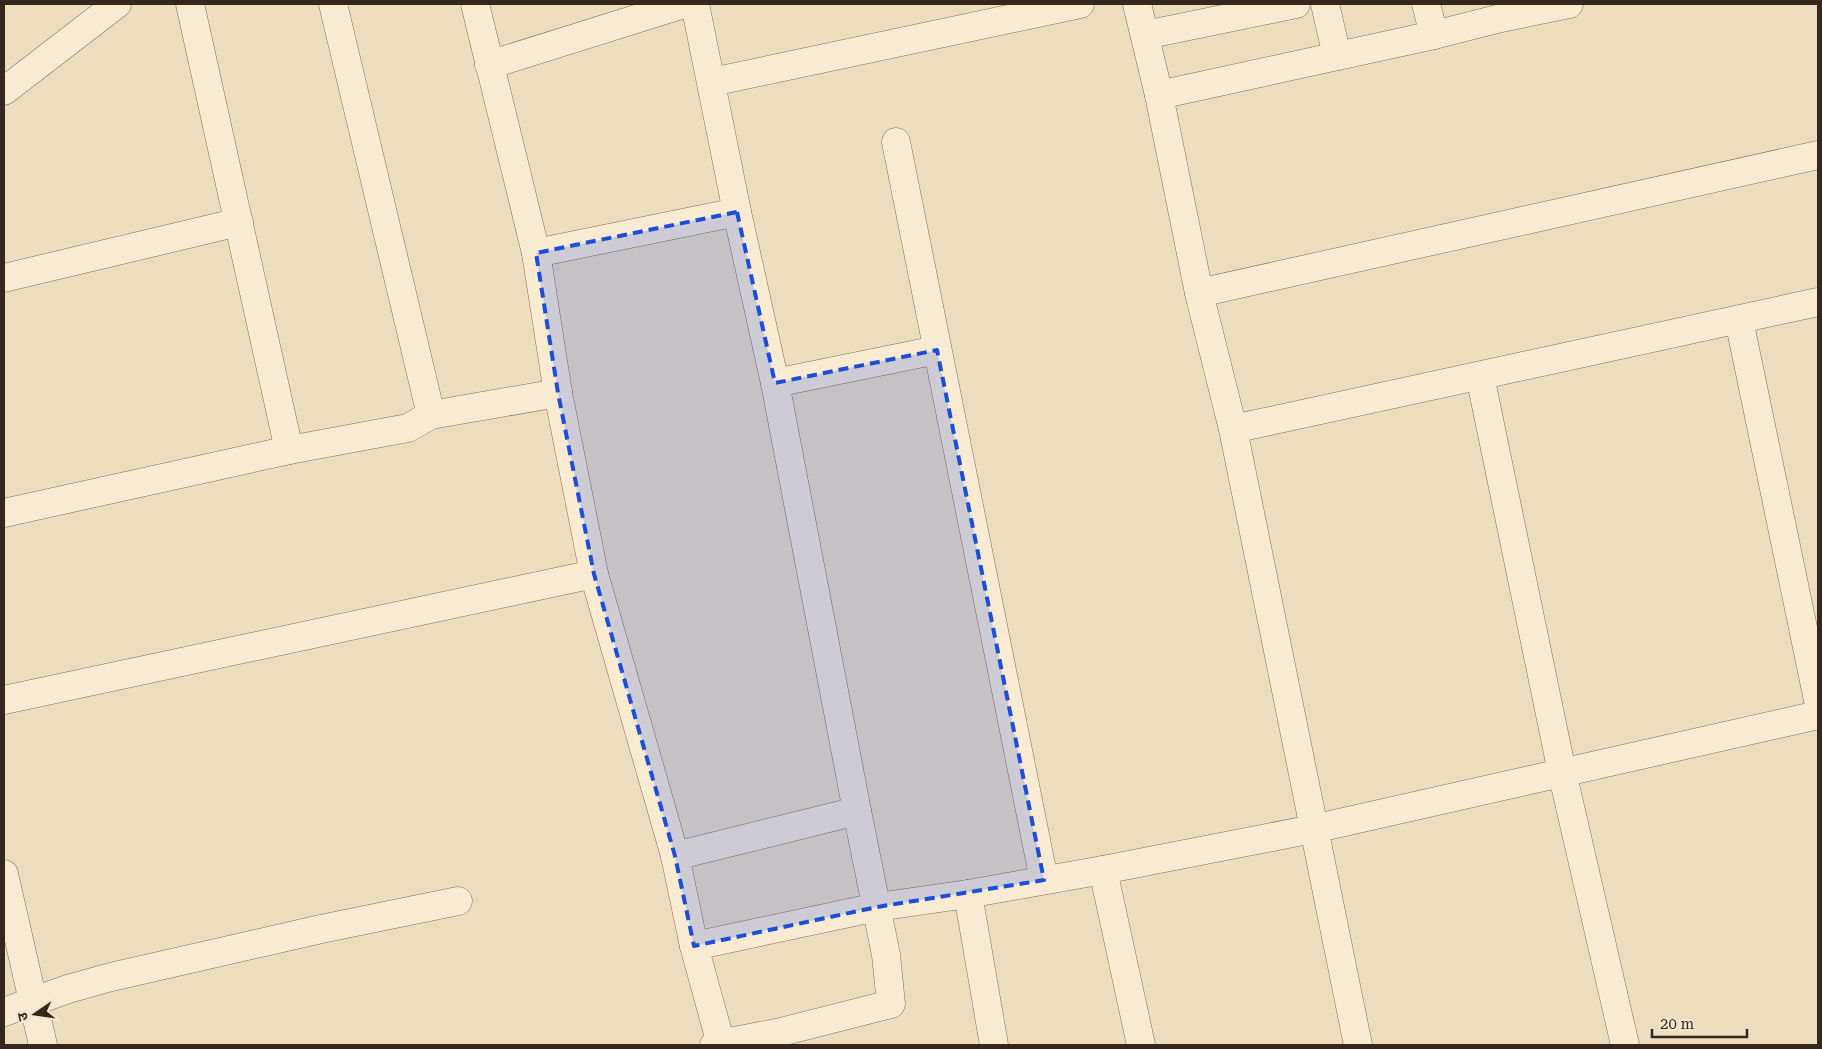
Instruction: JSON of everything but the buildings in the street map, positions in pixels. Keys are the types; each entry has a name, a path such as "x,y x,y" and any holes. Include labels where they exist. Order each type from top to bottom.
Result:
{"street":[{"path":"4,91 117,4"},
{"path":"190,4 289,450"},
{"path":"333,4 431,415"},
{"path":"475,4 536,253 558,393 594,574 675,856 717,1045 781,1032 891,1004 886,955 877,906 775,384 737,212 695,4"},
{"path":"489,64 684,4"},
{"path":"712,82 1080,4"},
{"path":"1137,4 1159,95 1199,293 1233,429 1358,1045"},
{"path":"1145,35 1296,4"},
{"path":"1325,4 1337,56"},
{"path":"1426,4 1434,35"},
{"path":"1159,95 1568,4"},
{"path":"896,142 1044,880"},
{"path":"1199,293 1818,155"},
{"path":"536,253 737,212"},
{"path":"4,278 239,222"},
{"path":"1233,429 1818,302"},
{"path":"1739,320 1818,700"},
{"path":"775,384 937,350"},
{"path":"1480,376 1562,772 1625,1045"},
{"path":"4,512 289,450 408,428 431,415 558,393"},
{"path":"4,700 594,574"},
{"path":"694,946 877,906 968,894 1313,829 1818,715"},
{"path":"675,856 857,811"},
{"path":"1103,870 1141,1045"},
{"path":"4,874 43,1045"},
{"path":"968,894 994,1045"},
{"path":"4,1012 111,977 321,929 458,901"}],"highlighted area":[{"path":"737,212 775,383 937,350 1044,880 877,907 694,946 675,856 594,574 558,393 536,253"}]}
